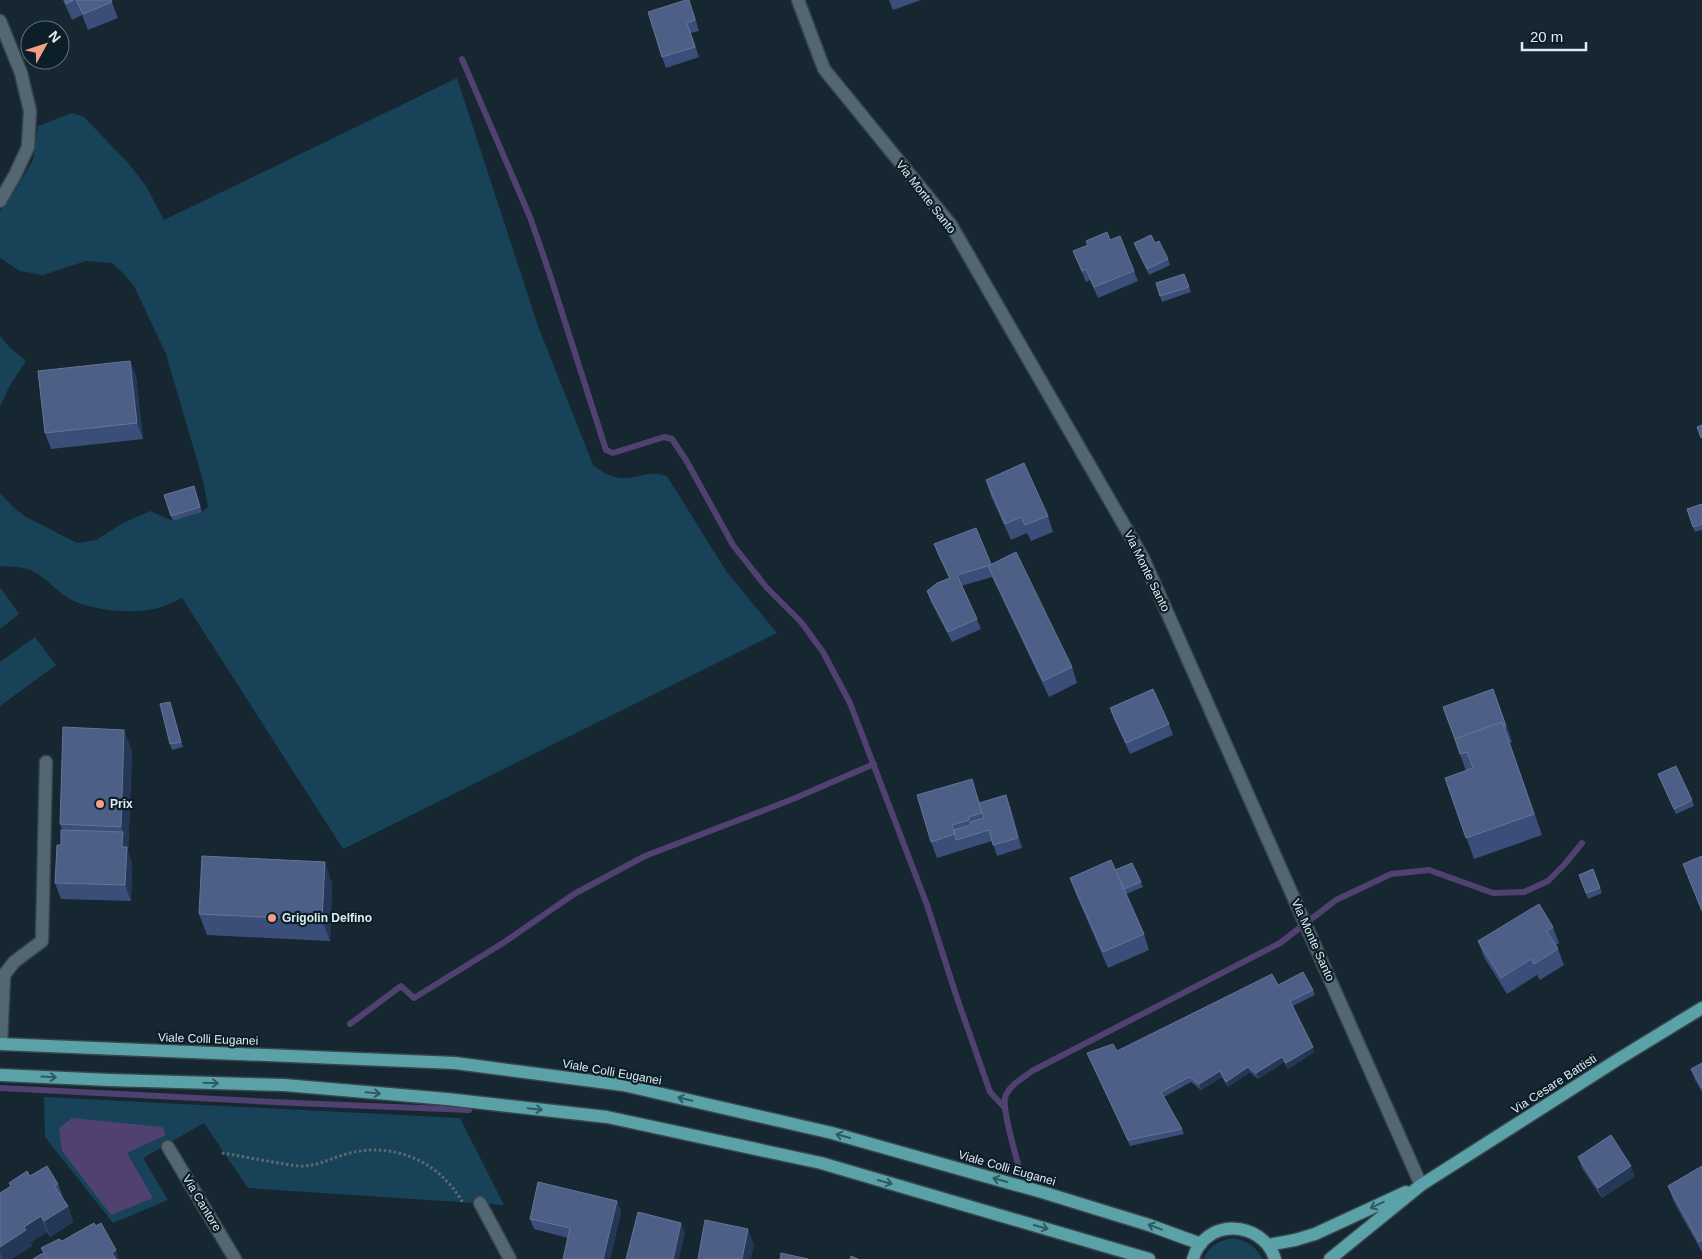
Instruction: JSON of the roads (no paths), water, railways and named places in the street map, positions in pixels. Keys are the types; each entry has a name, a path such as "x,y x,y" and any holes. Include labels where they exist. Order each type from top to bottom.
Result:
{"main road":[{"name":"Via Cesare Battisti","path":"1330,1259 1421,1185 1616,1060 1702,1008"},
{"name":"Viale Colli Euganei","path":"0,1044 455,1063 623,1086 832,1133 1045,1193 1149,1225 1201,1244"},
{"path":"0,1075 284,1085 607,1117 821,1163 1149,1259"},
{"name":"Via Cesare Battisti","path":"1268,1245 1315,1234 1421,1185"},
{"path":"1193,1259 1201,1244 1216,1232 1234,1228 1259,1236 1268,1245 1275,1259"}],"street":[{"name":"Via Monte Santo","path":"798,0 824,69 951,226 1143,558 1421,1185"},
{"path":"0,21 21,73 30,110 28,147 0,201"},
{"path":"0,1044 4,975 14,962 42,941 46,762"},
{"name":"Via Cantore","path":"168,1147 236,1259"},
{"path":"480,1203 510,1259"}],"waterway":[{"path":"462,59 530,217 606,450 613,453 664,437 672,439 686,460 733,545 766,587 801,622 823,652 850,703 927,905 990,1092 1004,1107"},
{"path":"350,1024 401,986 414,998 503,943 574,894 645,856 793,799 874,764"},
{"path":"1019,1168 1007,1119 1005,1100 1011,1088 1032,1071 1280,943 1336,900 1391,874 1429,870 1493,893 1524,892 1548,881 1582,843"},
{"path":"0,1088 469,1110"}],"place":[{"name":"Prix","path":"100,804"},
{"name":"Grigolin Delfino","path":"272,918"}]}
